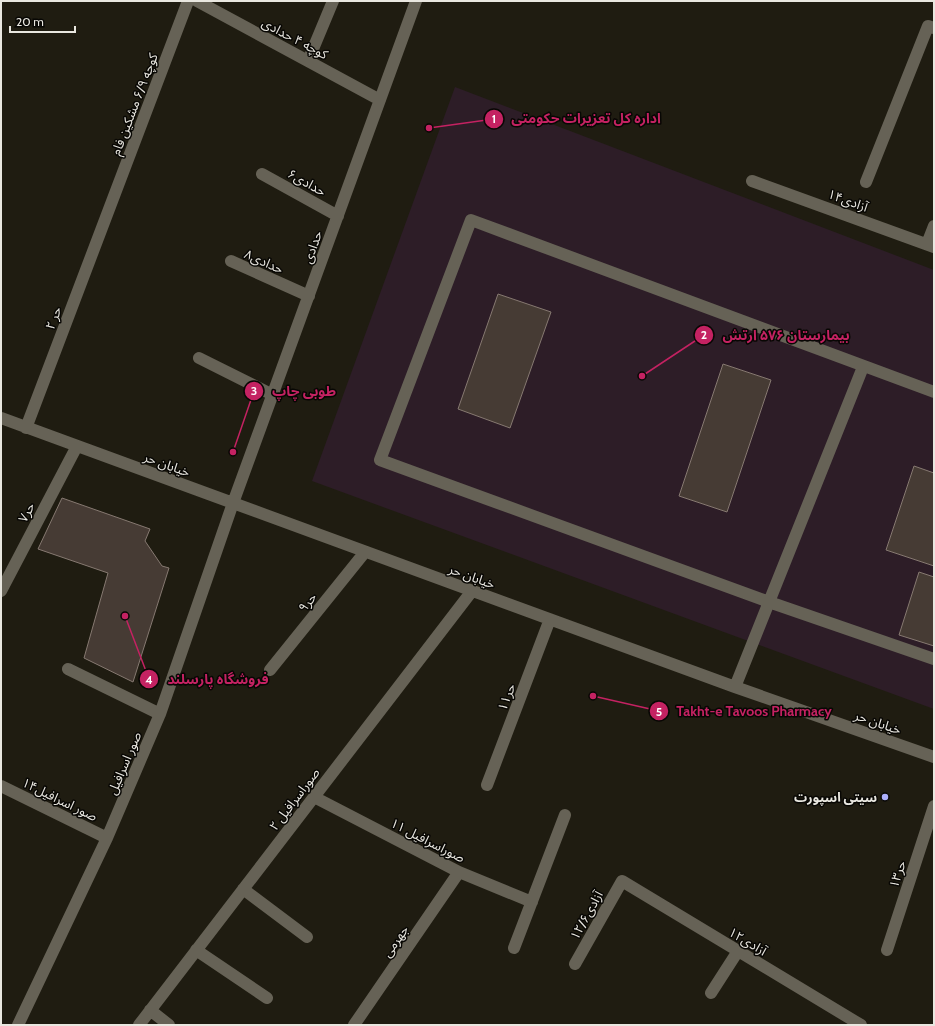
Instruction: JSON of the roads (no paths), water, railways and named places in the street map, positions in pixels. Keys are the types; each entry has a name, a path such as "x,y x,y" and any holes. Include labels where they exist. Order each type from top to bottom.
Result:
{"street":[{"name":"کوچه ۶/۹ مشکین فام","path":"106,218 188,1"},
{"name":"کوچه ۴ حدادی","path":"197,1 380,100"},
{"path":"308,61 333,1"},
{"name":"حدادی","path":"233,503 416,1"},
{"path":"866,182 928,26 934,28"},
{"name":"۶حدادی","path":"262,174 338,216"},
{"name":"آزادی۱۴","path":"752,181 930,245"},
{"name":"۲ حر","path":"26,428 106,218"},
{"path":"934,392 863,367 471,220 380,460 769,602 934,659"},
{"path":"930,245 934,226"},
{"name":"۸حدادی","path":"231,261 309,296"},
{"path":"199,358 273,395"},
{"path":"735,687 863,367"},
{"name":"خیابان حر","path":"1,418 735,687 934,757"},
{"name":"حر۷","path":"1,591 77,446"},
{"name":"صور اسرافیل","path":"18,1025 107,838 160,714 233,503"},
{"name":"حر۹","path":"270,670 365,552"},
{"name":"صوراسرافیل ۲","path":"139,1025 472,591"},
{"name":"حر۱۱","path":"487,786 550,619"},
{"path":"68,669 160,714"},
{"name":"صور اسرافیل۱۴","path":"1,786 107,838"},
{"name":"صوراسرافیل ۱۱","path":"314,797 459,872 532,902"},
{"name":"حر۱۳","path":"887,950 934,806"},
{"path":"514,948 565,815"},
{"name":"جهرمی","path":"354,1025 459,872"},
{"name":"آزادی۱۲","path":"622,881 861,1025"},
{"name":"آزادی۱۲/۶","path":"575,964 622,881"},
{"path":"243,889 307,936"},
{"path":"196,950 267,998"},
{"path":"711,993 738,951"},
{"path":"150,1010 169,1025"}],"place":[{"name":"اداره کل تعزیرات حکومتی","path":"429,128"},
{"name":"بیمارستان ۵۷۶ ارتش","path":"642,376"},
{"name":"طوبی چاپ","path":"233,452"},
{"name":"فروشگاه پارسلند","path":"125,616"},
{"name":"Takht-e Tavoos Pharmacy","path":"593,696"},
{"name":"سیتی اسپورت","path":"885,797"}]}
